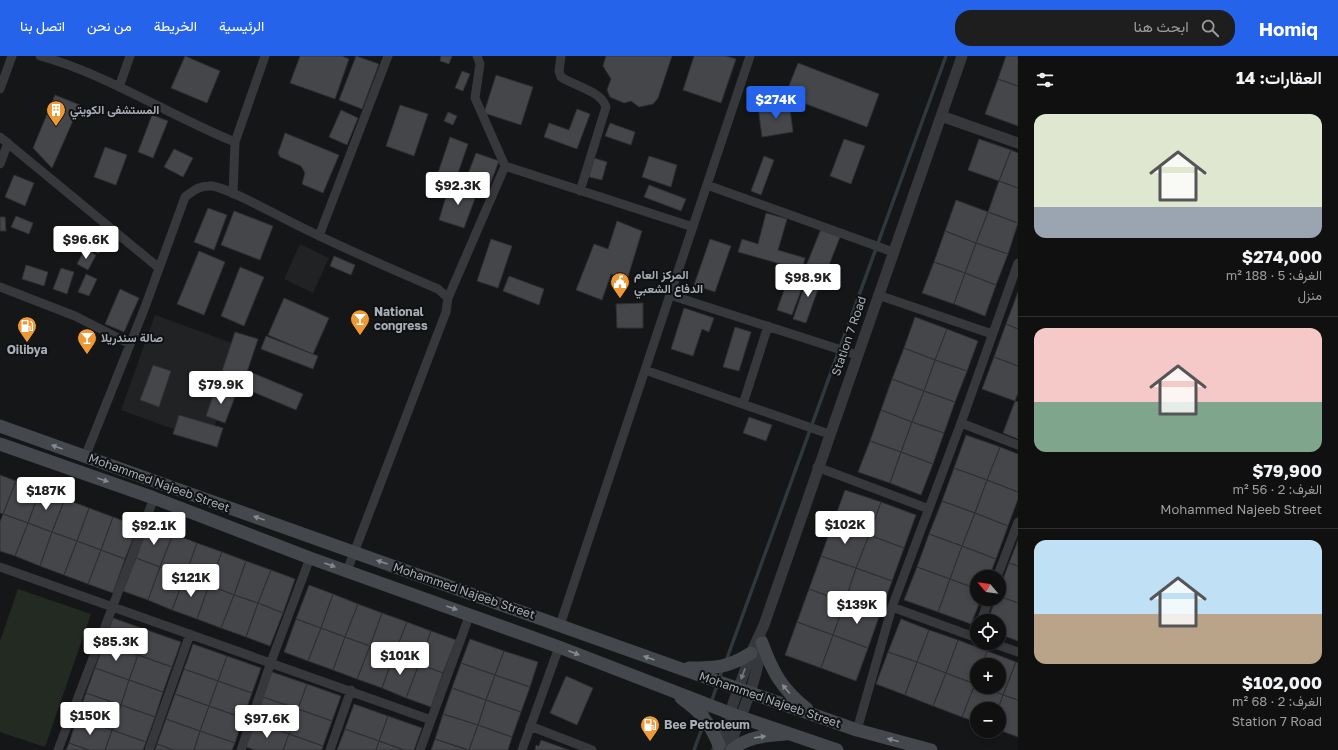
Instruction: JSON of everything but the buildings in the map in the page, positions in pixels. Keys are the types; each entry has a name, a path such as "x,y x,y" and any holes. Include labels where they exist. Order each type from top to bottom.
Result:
{"main road":[{"name":"Mohammed Najeeb Street","path":"0,426 743,691 857,730 931,750"},
{"name":"Mohammed Najeeb Street","path":"0,444 154,498 310,558 559,647 735,715 837,750"},
{"path":"762,643 775,676 793,697 815,715"},
{"path":"676,667 723,667 736,662 751,653"},
{"path":"666,688 700,712 707,720 721,748"},
{"path":"732,750 745,740 756,737 792,734"}],"street":[{"path":"0,89 12,56"},
{"path":"40,56 119,87 200,128 235,142"},
{"path":"119,87 130,56"},
{"path":"233,194 235,142 265,56"},
{"path":"319,236 388,56"},
{"path":"348,571 446,312 448,298 505,166 475,98 480,64 477,56"},
{"path":"561,56 559,71 561,77 604,100 606,107 580,191"},
{"path":"560,625 750,56"},
{"name":"Station 7 Road","path":"743,691 751,653 764,625 817,467 962,56"},
{"path":"941,116 1018,143"},
{"path":"0,136 159,268"},
{"path":"0,164 8,143"},
{"path":"505,166 692,227"},
{"path":"707,185 893,252"},
{"path":"85,457 130,344 185,197 195,188 214,186 233,194 319,236 438,289 448,298"},
{"path":"857,730 892,607 961,424 1018,263"},
{"path":"0,287 75,316 130,344"},
{"path":"670,295 856,355"},
{"path":"878,295 992,334"},
{"path":"743,404 768,326"},
{"path":"645,370 829,434"},
{"path":"961,424 1018,445"},
{"path":"817,467 929,509"},
{"path":"58,750 154,498"},
{"path":"1000,570 1018,522"},
{"path":"241,750 271,662 310,558"},
{"path":"0,566 351,690 431,720"},
{"path":"892,607 970,633"},
{"path":"420,750 470,614"},
{"name":"Station 7 Road","path":"721,748 762,643 764,625"},
{"path":"149,750 190,634"},
{"path":"522,750 559,647"},
{"path":"1006,648 1018,652"},
{"path":"330,750 351,690"},
{"path":"530,726 592,750"}],"shaded area":[{"path":"300,244 329,258 313,293 284,279"},
{"path":"155,315 243,347 209,442 121,410"},
{"path":"18,589 91,614 45,747 0,732 0,641"}],"waterway":[{"path":"726,661 946,56"},
{"path":"706,717 723,668"},
{"path":"694,750 704,723"}],"place":[{"name":"المستشفى الكويتي","path":"56,127"},
{"name":"المركز العام الدفاع الشعبي","path":"620,299"},
{"name":"National congress","path":"360,336"},
{"name":"Oilibya","path":"27,343"},
{"name":"صالة سندريلا","path":"87,355"},
{"name":"Bee Petroleum","path":"650,742"}]}
